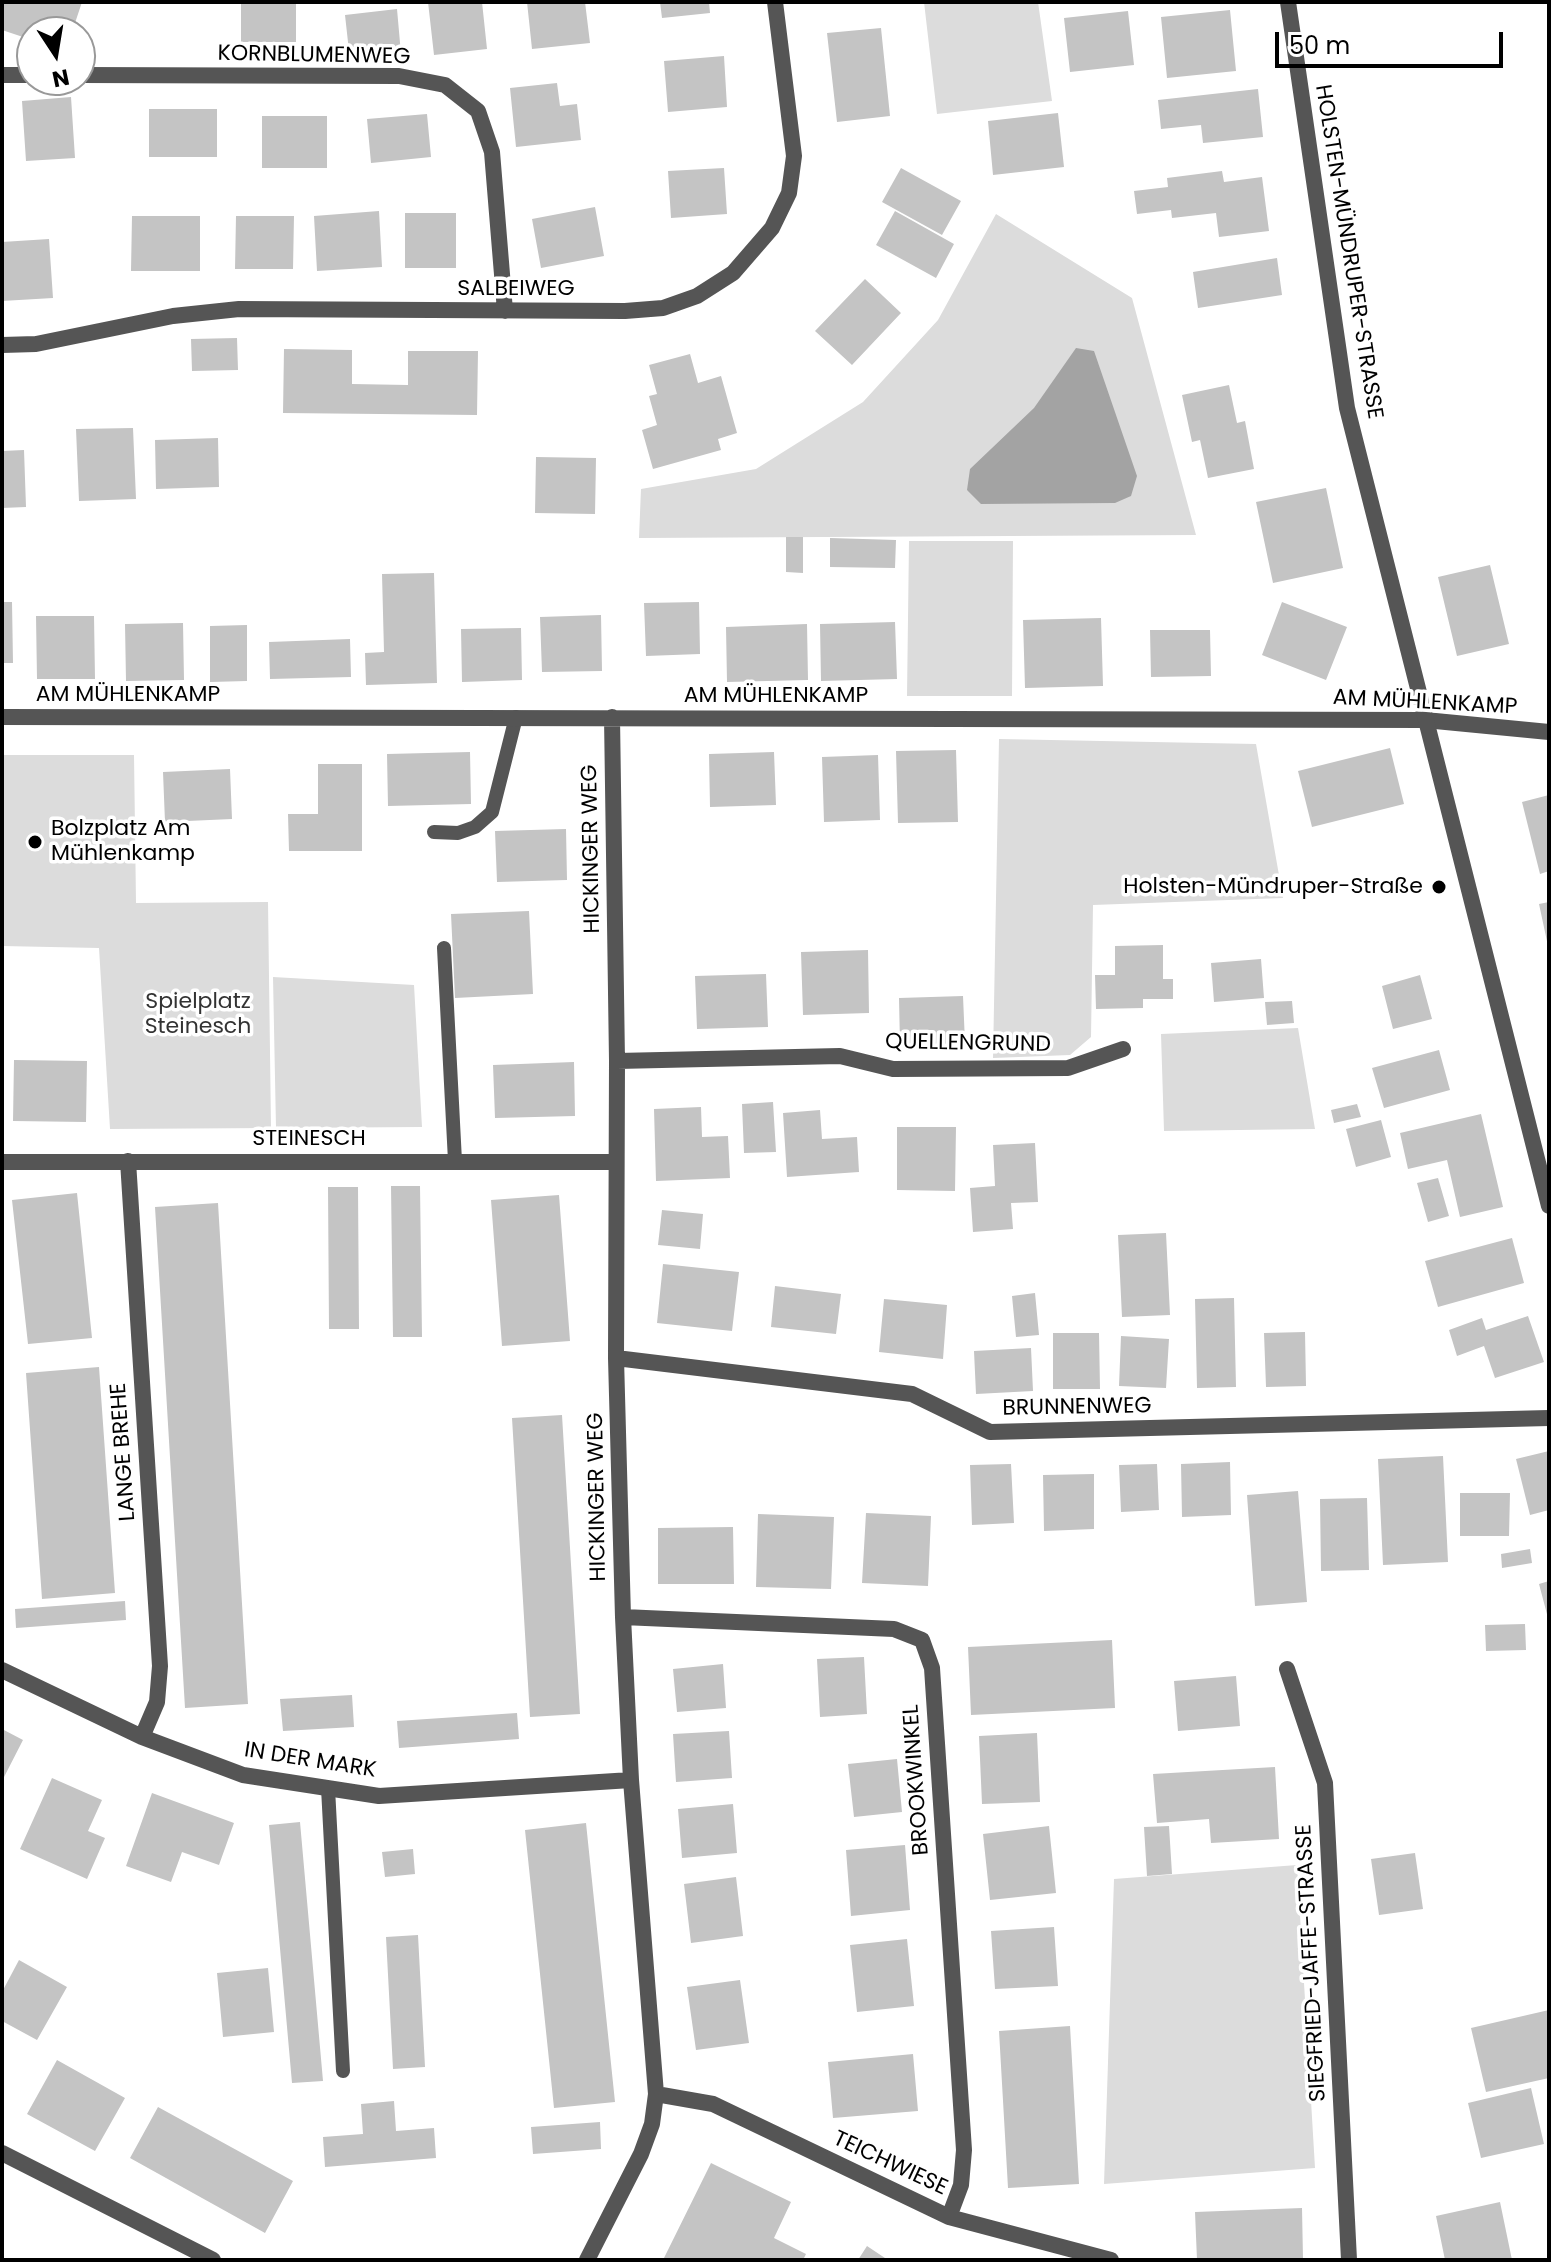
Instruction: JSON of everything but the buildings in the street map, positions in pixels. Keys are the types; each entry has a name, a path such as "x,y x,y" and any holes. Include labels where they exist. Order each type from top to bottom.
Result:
{"street":[{"name":"SALBEIWEG","path":"2,345 36,344 173,316 239,309 625,311 663,308 697,296 733,273 772,228 789,193 794,156 775,2"},
{"name":"HOLSTEN-MÜNDRUPER-STRASSE","path":"1288,2 1347,408 1549,1206"},
{"name":"KORNBLUMENWEG","path":"96,75 399,76 445,85 478,111 492,152 505,311"},
{"name":"AM MÜHLENKAMP","path":"2,717 1425,720 1549,732"},
{"name":"HICKINGER WEG","path":"587,2260 641,2154 652,2124 656,2094 631,1780 623,1617 616,1358 617,1061 612,717"},
{"name":"QUELLENGRUND","path":"617,1061 840,1056 893,1069 1068,1068 1123,1049"},
{"name":"LANGE BREHE","path":"128,1161 160,1666 157,1702 142,1737"},
{"name":"STEINESCH","path":"2,1162 616,1162"},
{"name":"BRUNNENWEG","path":"616,1358 912,1394 990,1432 1549,1418"},
{"name":"BROOKWINKEL","path":"623,1617 894,1629 922,1640 932,1668 964,2150 961,2185 949,2217"},
{"name":"SIEGFRIED-JAFFE-STRASSE","path":"1287,1669 1325,1783 1349,2260"},
{"name":"IN DER MARK","path":"2,1670 142,1737 243,1775 379,1796 631,1780"},
{"name":"TEICHWIESE","path":"656,2094 713,2104 949,2217 1111,2260"},
{"path":"2,2153 213,2260"}],"lane":[{"path":"434,832 458,833 467,830 492,812 516,717"},
{"path":"444,948 455,1161"},
{"path":"328,1788 343,2071"}],"green space":[{"path":"924,2 1038,2 1052,101 937,114"},
{"path":"996,214 1132,298 1196,535 639,538 641,489 756,469 863,402 938,320"},
{"path":"909,541 1013,541 1012,696 907,696"},
{"path":"999,739 1256,744 1283,898 1093,905 1091,1037 1070,1055 993,1058"},
{"name":"Spielplatz Steinesch","path":"2,755 134,755 136,903 268,902 271,1128 110,1129 99,948 2,946"},
{"path":"273,977 414,985 422,1127 276,1128"},
{"path":"1298,1028 1315,1129 1164,1131 1161,1034"},
{"path":"1297,1865 1315,2168 1104,2184 1114,1879"}],"shaded area":[{"path":"1076,348 1094,351 1137,476 1131,496 1115,503 981,504 967,490 970,469 1034,408"}],"place":[{"name":"Bolzplatz Am Mühlenkamp","path":"35,842"},
{"name":"Holsten-Mündruper-Straße","path":"1439,887"}]}
